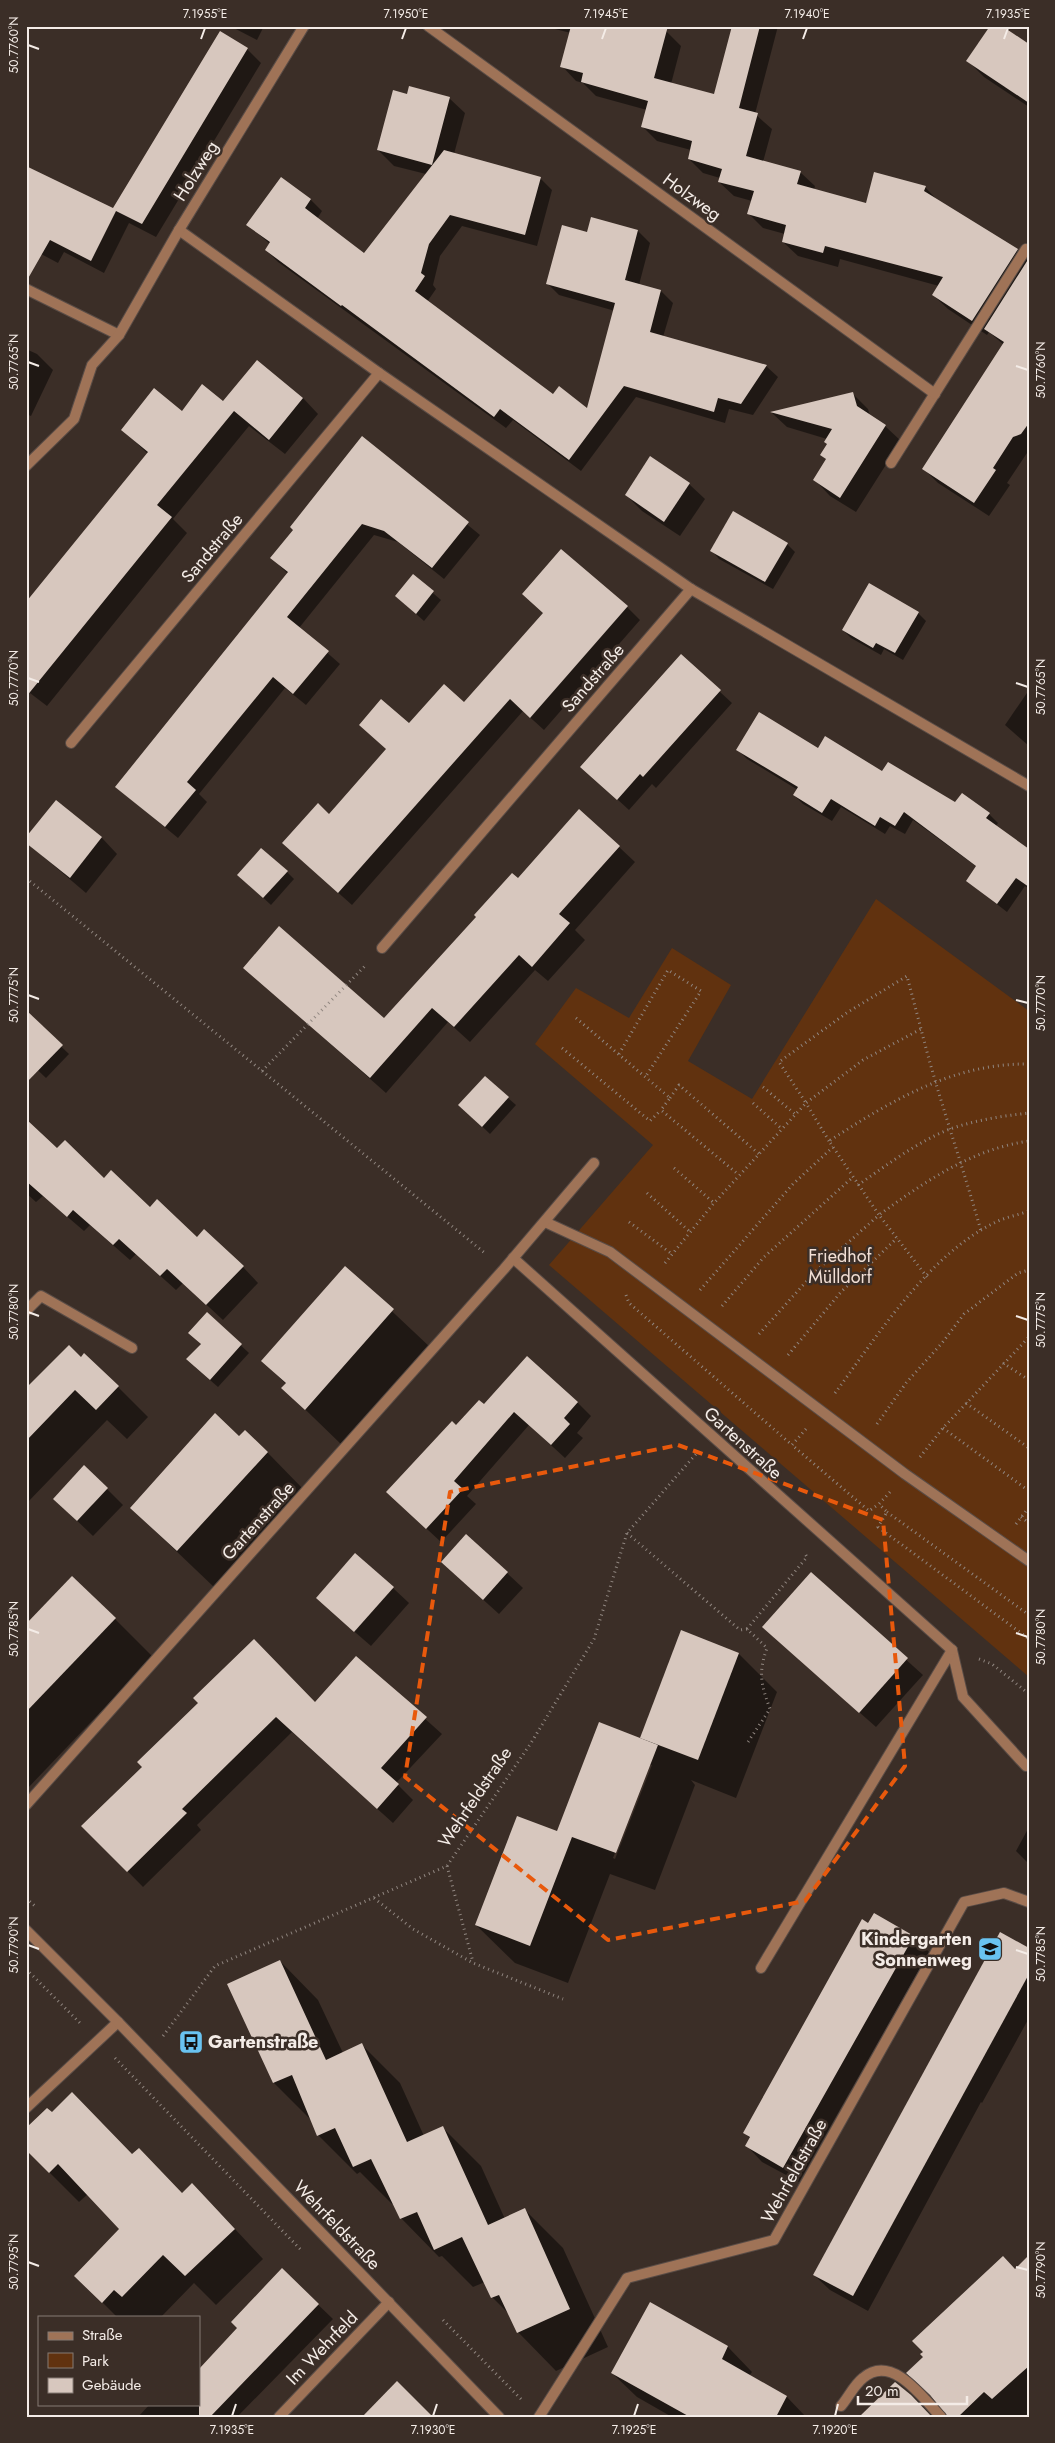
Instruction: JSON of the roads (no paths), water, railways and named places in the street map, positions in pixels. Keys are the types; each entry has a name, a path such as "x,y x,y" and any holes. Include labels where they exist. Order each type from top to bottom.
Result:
{"street":[{"name":"Holzweg","path":"26,466 74,418 92,365 119,335 178,230 304,26"},
{"name":"Holzweg","path":"428,26 935,394"},
{"path":"178,230 379,373 691,589 1029,786"},
{"path":"891,463 1026,249"},
{"path":"26,289 119,335"},
{"name":"Sandstraße","path":"71,743 379,373"},
{"name":"Sandstraße","path":"382,948 691,589"},
{"name":"Gartenstraße","path":"26,1805 504,1269 594,1163"},
{"path":"545,1222 610,1252 905,1474 1029,1562"},
{"name":"Gartenstraße","path":"513,1258 952,1650"},
{"path":"26,1311 41,1296 132,1348"},
{"path":"952,1650 963,1697 1026,1766"},
{"path":"761,1968 952,1650"},
{"name":"Wehrfeldstraße","path":"539,2417 627,2278 774,2240 964,1902 1004,1893 1029,1902"},
{"name":"Wehrfeldstraße","path":"26,1930 118,2022 499,2417"},
{"path":"26,2108 118,2022"},
{"name":"Im Wehrfeld","path":"279,2417 389,2302"},
{"path":"841,2406 862,2378 872,2373 886,2371 898,2373 941,2417"}],"place":[{"name":"Kindergarten Sonnenweg","path":"990,1949"},
{"name":"Gartenstraße","path":"191,2042"}],"park label":[{"name":"Friedhof Mülldorf","path":"840,1266"}]}
